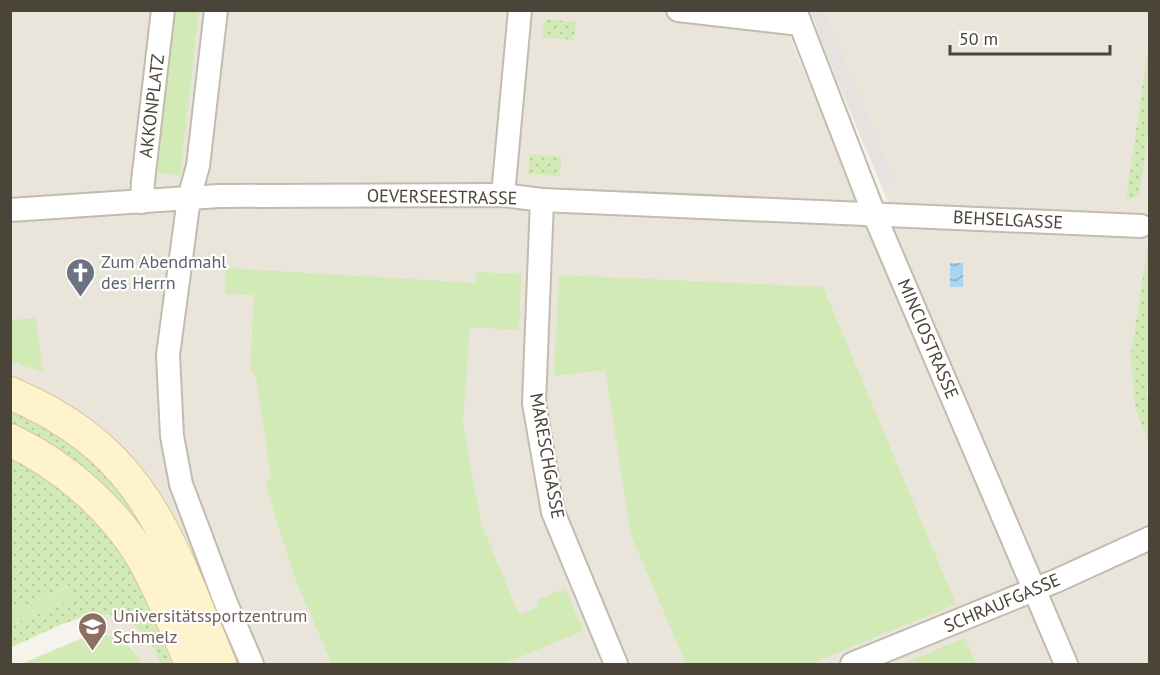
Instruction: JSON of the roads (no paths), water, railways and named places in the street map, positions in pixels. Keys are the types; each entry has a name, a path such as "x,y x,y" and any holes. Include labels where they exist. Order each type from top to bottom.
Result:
{"main road":[{"path":"10,393 72,425 108,454 137,486 161,524 220,664"},
{"path":"10,440 72,479 103,508 123,531 152,575 190,664"}],"street":[{"name":"AKKONPLATZ","path":"142,202 163,10"},
{"path":"216,10 198,166 189,198 168,355 172,436 181,484 225,601 252,664"},
{"path":"503,195 520,10"},
{"path":"678,10 797,17"},
{"name":"MINCIOSTRASSE","path":"797,17 874,214 1066,664"},
{"name":"OEVERSEESTRASSE","path":"10,210 219,196 503,195 542,200 874,214"},
{"name":"MARESCHGASSE","path":"542,200 534,403 553,512 616,664"},
{"name":"BEHSELGASSE","path":"874,214 1141,226"},
{"name":"SCHRAUFGASSE","path":"852,664 1035,589 1149,538"}],"water":[{"path":"950,263 963,263 963,287 950,287"}],"place":[{"name":"Zum Abendmahl des Herrn","path":"80,298"},
{"name":"Universitätssportzentrum Schmelz","path":"92,652"}]}
